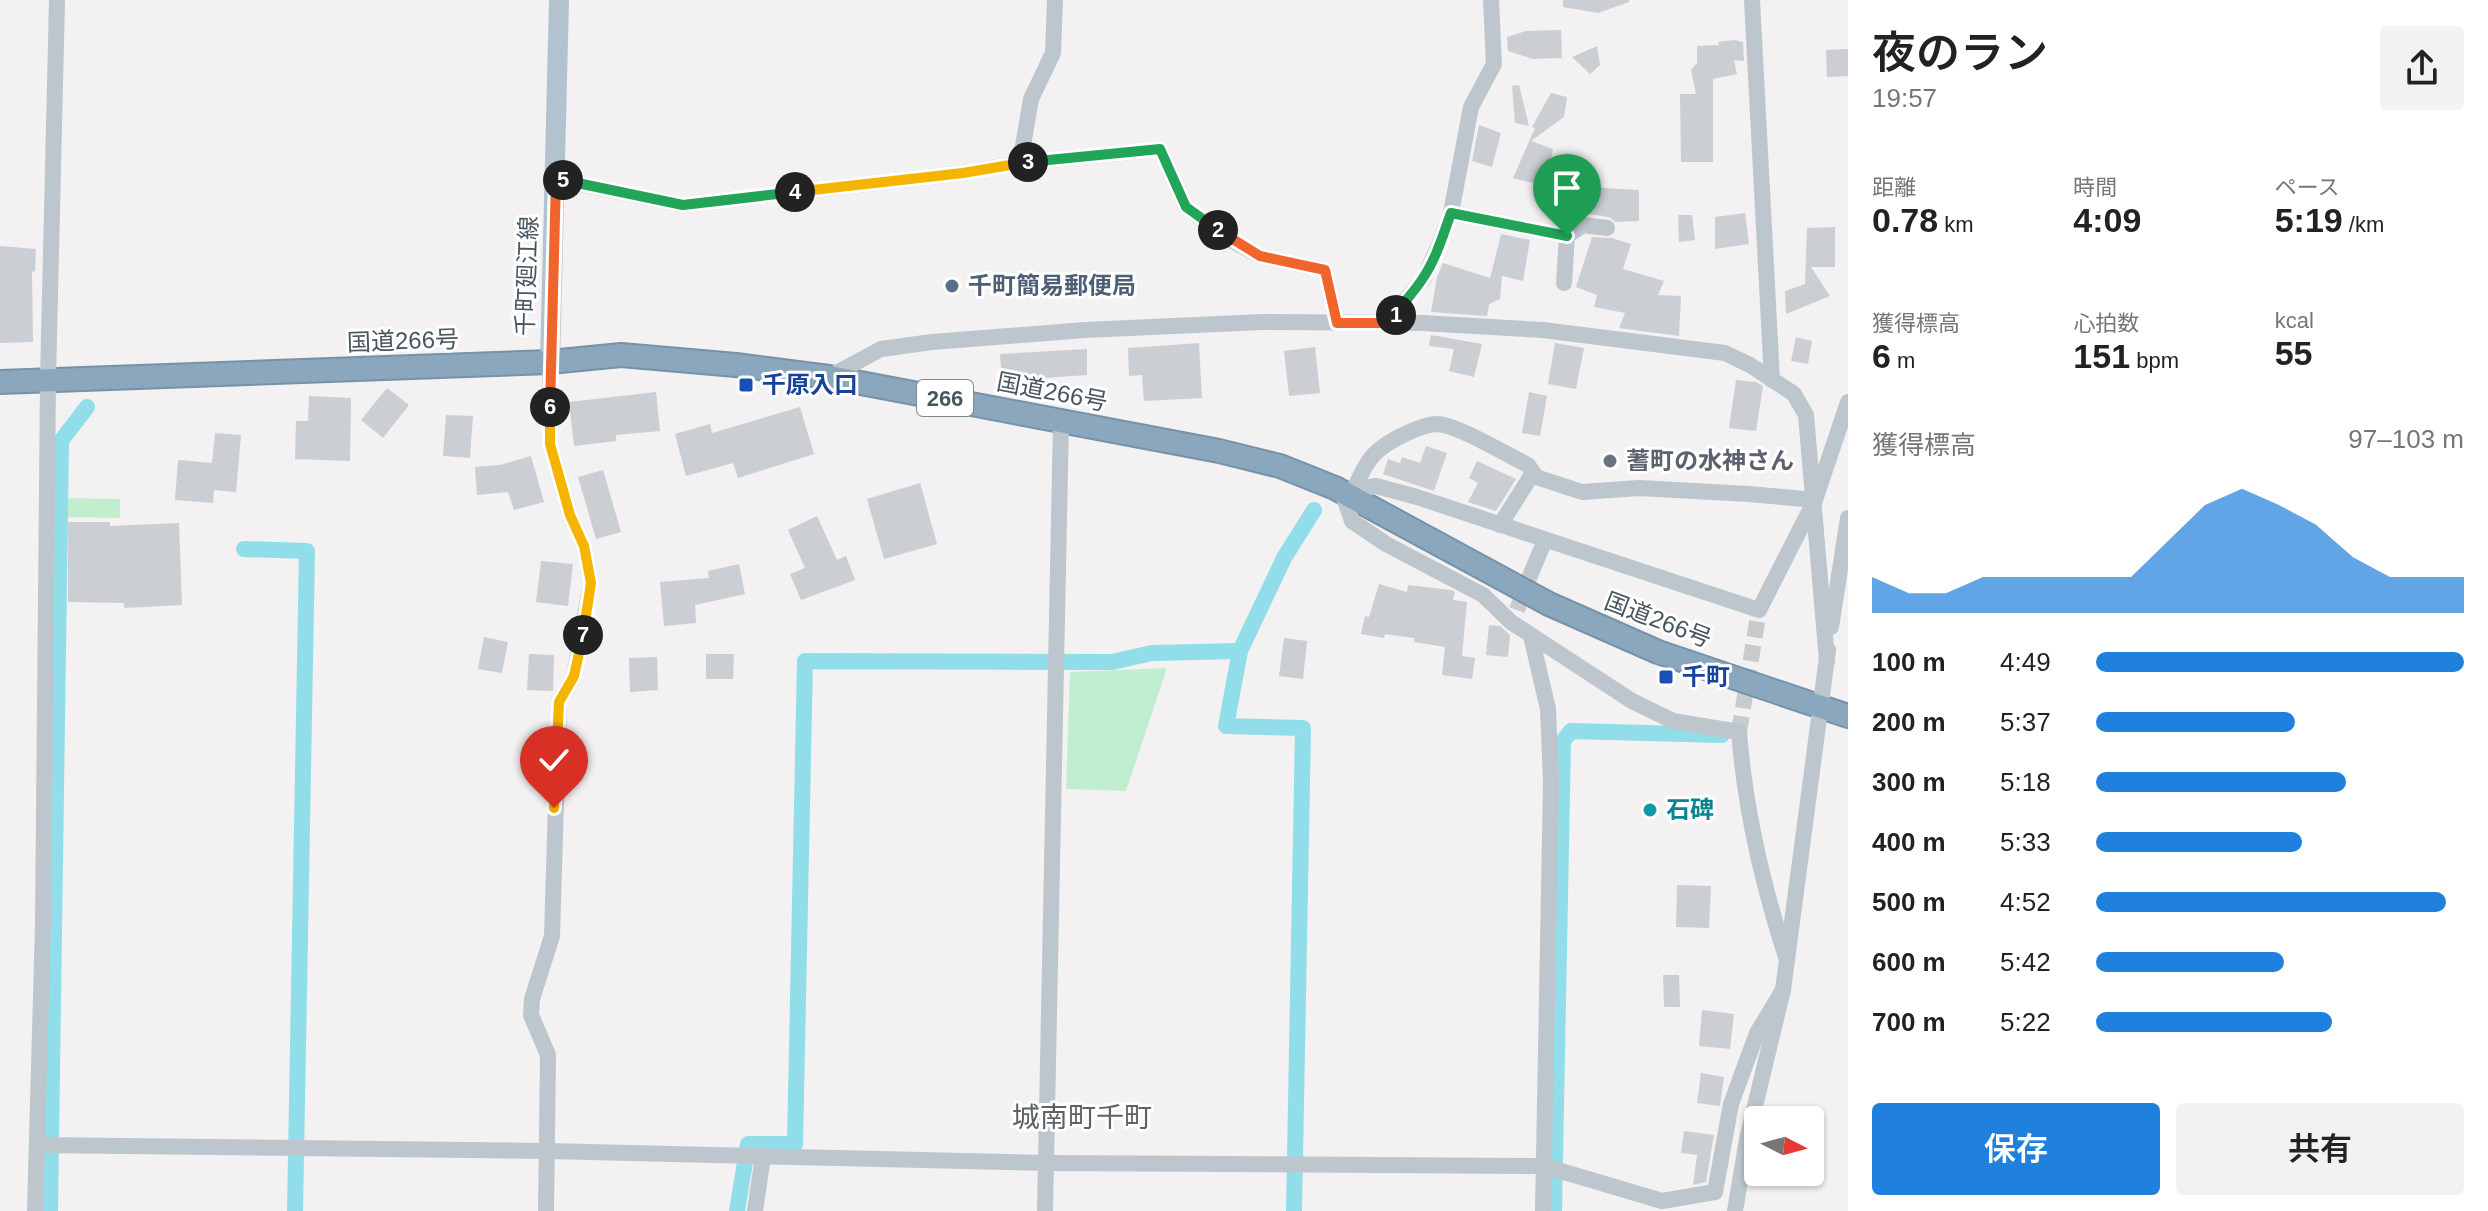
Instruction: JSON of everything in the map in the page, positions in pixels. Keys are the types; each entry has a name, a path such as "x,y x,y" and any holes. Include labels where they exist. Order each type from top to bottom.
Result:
{"highway":[{"name":"国道266号","path":"0,382 550,362 621,355 723,363 829,377 1265,462 1348,491 1549,604 1658,652 1835,712"}],"main road":[{"name":"千町廻江線","path":"550,362 559,0"}],"street":[{"path":"35,1211 43,924 48,379 57,0"},
{"path":"1020,163 1031,99 1053,53 1055,0"},
{"path":"1392,323 1403,303 1424,278 1451,213 1471,107 1494,64 1491,0"},
{"path":"1752,0 1772,380"},
{"path":"556,179 683,205 963,173 1020,163 1160,149 1186,207 1231,240 1260,256 1325,270 1337,323"},
{"path":"1451,213 1567,236 1583,225 1607,228"},
{"path":"1564,283 1567,236"},
{"path":"829,377 881,349 932,342 1085,330 1262,322 1392,323 1543,330 1725,353 1750,365 1794,394 1806,415 1827,661 1835,712 1786,957 1783,990 1747,1139 1735,1211"},
{"path":"546,1211 548,1055 531,1015 552,936 559,702 574,676 591,583 584,546 570,515 550,444 550,362"},
{"path":"1348,491 1376,486 1417,497 1759,610 1815,500 1848,402"},
{"path":"1045,1211 1061,420"},
{"path":"1786,957 1757,862 1739,732 1688,725 1632,701 1531,636 1514,616 1483,595 1386,544 1352,521 1348,491 1376,449 1418,428 1436,424 1452,427 1528,465 1536,477 1582,492 1639,488 1815,500"},
{"path":"1500,525 1533,473"},
{"path":"1827,661 1848,518"},
{"path":"1532,571 1545,540"},
{"path":"1829,635 1848,619"},
{"path":"1531,636 1548,709 1551,782 1543,1211"},
{"path":"37,1145 548,1151 1046,1163 1544,1166 1662,1201 1715,1192 1731,1104 1757,1033 1783,990"},
{"path":"755,1211 763,1157"}],"green space":[{"path":"65,498 120,499 120,518 65,517"},
{"path":"1167,668 1126,791 1066,789 1070,672"}],"building":[{"path":"1563,0 1629,2 1598,13 1563,7"},
{"path":"1561,30 1562,58 1533,59 1508,51 1507,37 1526,31"},
{"path":"1718,42 1743,42 1744,61 1734,60 1737,74 1713,79 1713,162 1681,162 1680,94 1696,94 1691,70 1697,63 1697,46 1719,45"},
{"path":"1597,46 1600,65 1590,74 1572,57"},
{"path":"1848,49 1848,76 1827,77 1826,50"},
{"path":"1519,85 1529,126 1515,123 1512,86"},
{"path":"1551,93 1567,97 1564,117 1531,141 1553,149 1546,186 1513,178 1535,128 1532,127"},
{"path":"1479,125 1501,133 1492,167 1472,161"},
{"path":"1586,187 1639,190 1639,221 1616,222 1609,217 1579,213"},
{"path":"1745,213 1749,244 1715,249 1715,217"},
{"path":"1678,215 1692,215 1695,240 1679,242"},
{"path":"1835,227 1835,267 1811,267 1830,296 1786,314 1785,291 1805,284 1807,228"},
{"path":"1501,234 1530,240 1523,281 1502,276 1500,299 1489,304 1487,316 1431,312 1437,277 1443,263 1490,278"},
{"path":"1592,237 1612,238 1631,244 1623,269 1664,281 1658,295 1681,296 1679,336 1619,328 1625,313 1594,307 1597,295 1576,287"},
{"path":"0,246 36,249 35,272 32,271 33,342 0,343"},
{"path":"1431,335 1482,344 1474,377 1449,371 1454,349 1429,346"},
{"path":"1796,337 1812,341 1808,364 1791,361"},
{"path":"1199,343 1202,398 1144,401 1142,375 1129,376 1128,348"},
{"path":"1555,343 1584,348 1576,389 1548,384"},
{"path":"1315,347 1320,393 1289,396 1284,351"},
{"path":"1087,349 1087,375 1002,381 1000,354"},
{"path":"1736,380 1763,386 1756,431 1729,428"},
{"path":"387,388 409,405 383,438 361,420"},
{"path":"656,392 660,431 616,435 616,441 574,446 569,402"},
{"path":"1529,392 1547,396 1540,436 1522,433"},
{"path":"309,396 351,398 350,461 295,459 296,421 308,421"},
{"path":"800,407 814,454 738,478 733,463 686,476 675,434 710,424 712,433"},
{"path":"446,415 473,416 470,458 443,456"},
{"path":"215,433 241,435 236,492 214,490 213,503 175,500 178,460 212,463"},
{"path":"1426,446 1447,453 1434,491 1383,474 1388,459 1400,463 1402,457 1420,463"},
{"path":"531,456 544,502 514,510 508,492 477,495 475,467 500,465"},
{"path":"1477,461 1516,479 1496,511 1468,502 1478,483 1469,478"},
{"path":"603,470 621,532 596,539 578,477"},
{"path":"920,483 937,544 884,559 867,499"},
{"path":"817,516 837,560 846,556 855,580 801,600 790,574 805,568 788,530"},
{"path":"68,522 110,522 110,526 179,523 182,605 124,608 124,603 68,602"},
{"path":"541,561 573,564 568,606 536,602"},
{"path":"739,564 745,594 695,605 696,623 664,626 660,582 709,578 708,571"},
{"path":"1379,584 1407,592 1408,585 1451,590 1455,592 1453,600 1467,602 1462,656 1475,658 1472,679 1442,675 1445,647 1414,642 1414,638 1361,634"},
{"path":"1489,625 1500,626 1510,635 1508,657 1486,655"},
{"path":"484,637 508,642 502,673 478,669"},
{"path":"1284,638 1307,641 1303,679 1279,676"},
{"path":"529,654 554,655 553,691 527,690"},
{"path":"706,654 734,654 733,679 706,679"},
{"path":"657,657 658,690 630,692 629,658"},
{"path":"1677,885 1711,886 1709,928 1676,927"},
{"path":"1663,975 1679,975 1680,1007 1664,1007"},
{"path":"1702,1010 1734,1014 1730,1049 1699,1046"},
{"path":"1701,1073 1724,1077 1720,1106 1697,1103"},
{"path":"1684,1131 1714,1135 1706,1182 1693,1185 1697,1155 1681,1153"}],"waterway":[{"path":"50,1211 61,441 87,407"},
{"path":"1294,1211 1303,728 1226,726 1240,651 1284,558 1314,510"},
{"path":"244,549 307,551 295,1211"},
{"path":"737,1211 748,1144 795,1144 805,661 1112,662 1152,653 1240,651"},
{"path":"1554,1211 1563,741 1571,731 1722,735"}],"tunnel":[{"path":"1517,610 1532,571"},
{"path":"1739,732 1759,610"}],"place":[{"name":"千町簡易郵便局","path":"952,286"},
{"name":"千原入口","path":"746,385"},
{"name":"蓍町の水神さん","path":"1610,461"},
{"name":"千町","path":"1666,677"},
{"name":"石碑","path":"1650,810"}],"district":[{"name":"城南町千町","path":"1082,1117"}],"route":[{"path":"554,808 559,702 574,676 591,583 584,546 570,515 550,444 556,179 683,205 963,173 1020,163 1160,149 1186,207 1231,240 1260,256 1325,270 1337,323 1392,323 1403,303 1424,278 1451,213 1567,236"}]}
